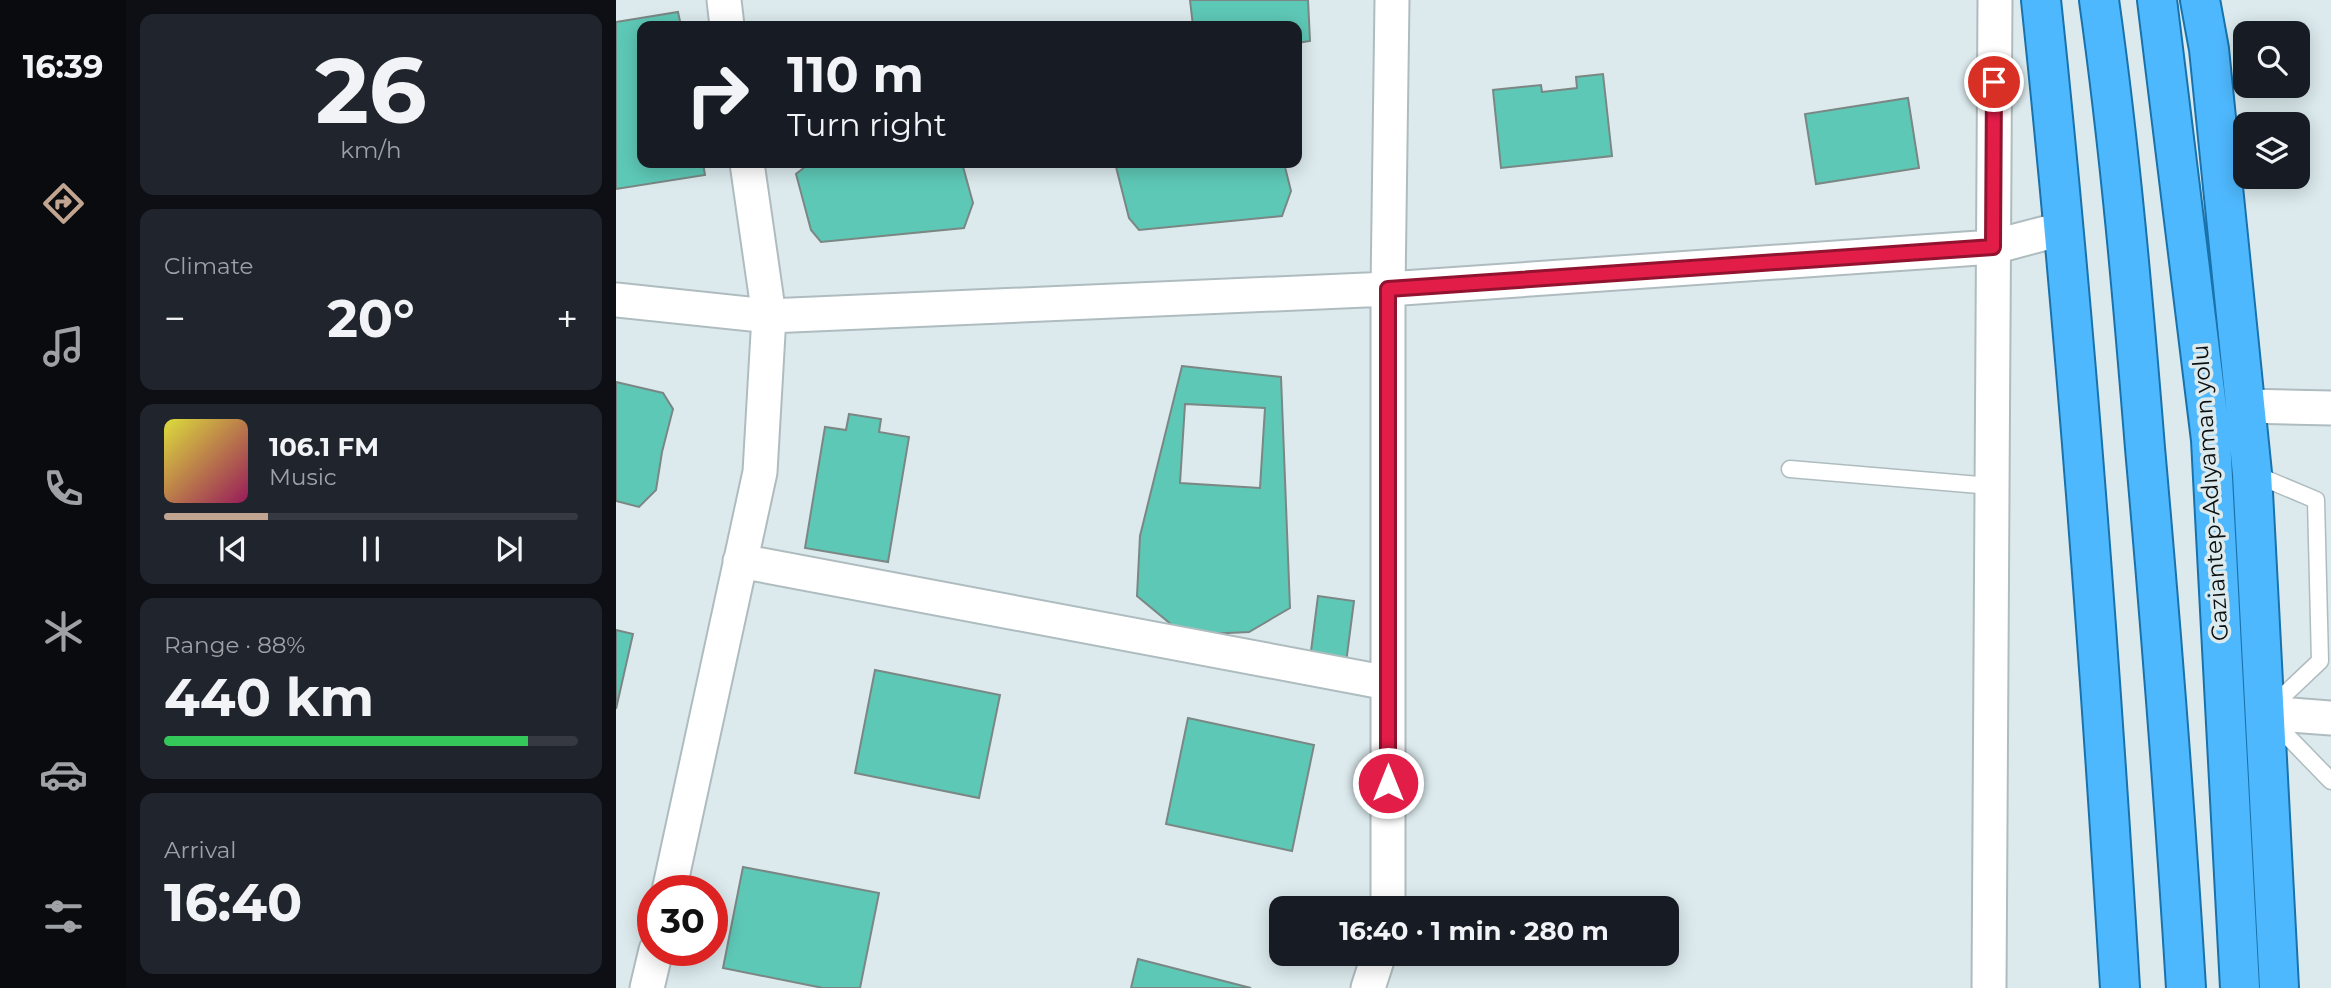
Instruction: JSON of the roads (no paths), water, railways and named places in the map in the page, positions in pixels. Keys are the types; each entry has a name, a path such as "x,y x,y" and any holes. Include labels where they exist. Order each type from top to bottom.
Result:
{"highway":[{"path":"2041,0 2065,228 2107,772 2120,988"},
{"path":"2099,0 2135,324 2170,743 2186,988"},
{"name":"Gaziantep-Adıyaman yolu","path":"2157,0 2211,440 2240,988"},
{"path":"2200,0 2209,50 2252,473 2279,988"}],"street":[{"path":"724,0 726,21"},
{"path":"1388,896 1388,289 1392,0"},
{"path":"1989,988 1995,0"},
{"path":"672,875 760,472 769,316 748,168"},
{"path":"616,300 769,316 1388,289 1993,247 2065,228"},
{"path":"2245,406 2331,408"},
{"path":"740,561 1388,683"},
{"path":"2265,713 2331,718"},
{"path":"648,988 653,966"},
{"path":"1368,988 1375,966"},
{"path":"1388,966 1388,988"}],"lane":[{"path":"1790,469 1991,486"},
{"path":"2252,473 2316,500 2320,661 2265,713 2331,781"}]}
